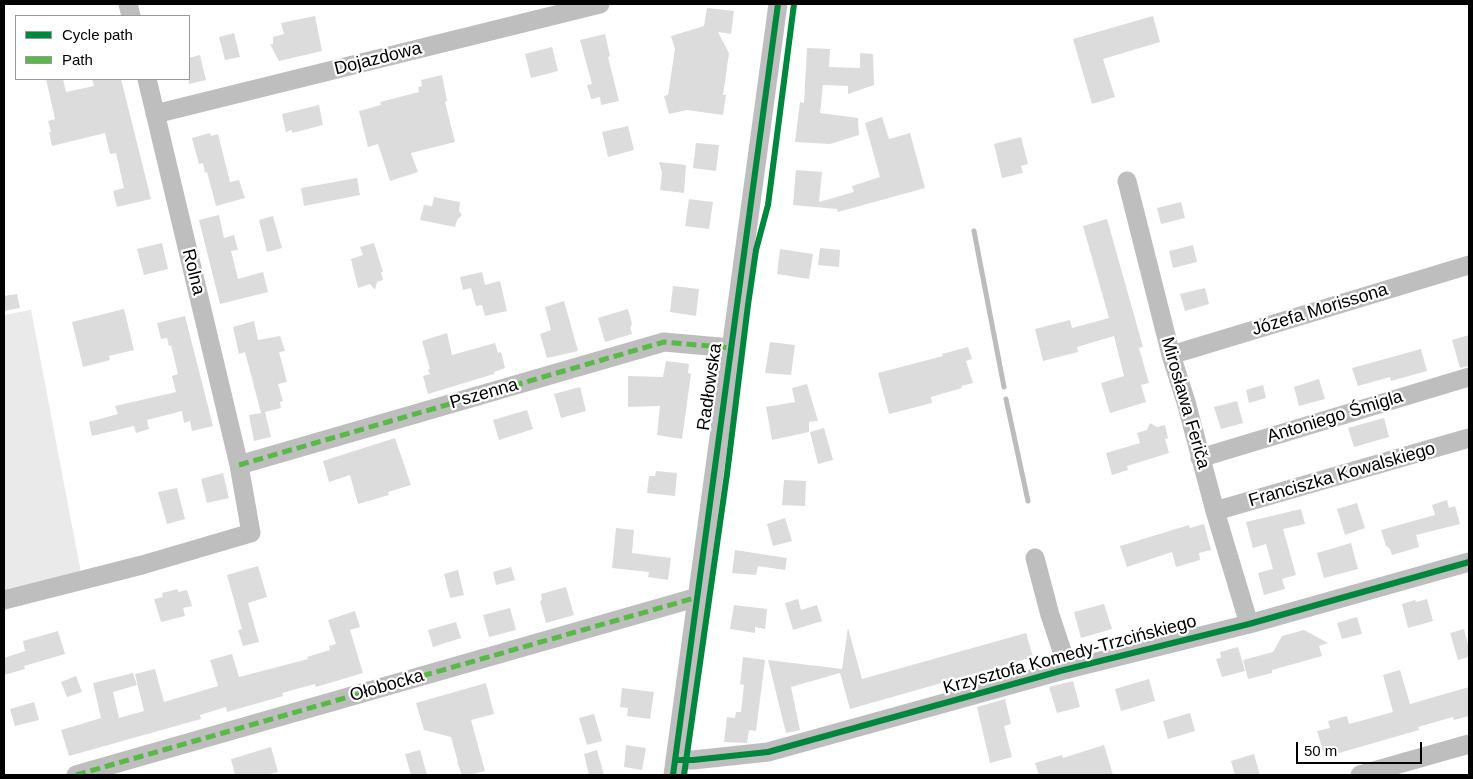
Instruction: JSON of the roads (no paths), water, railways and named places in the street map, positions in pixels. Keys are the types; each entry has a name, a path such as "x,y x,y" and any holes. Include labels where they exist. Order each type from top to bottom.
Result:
{"street":[{"name":"Dojazdowa","path":"155,114 600,4"},
{"name":"Radłowska","path":"674,768 778,4"},
{"name":"Rolna","path":"4,600 142,565 252,533 240,465 146,80"},
{"name":"Mirosława Feriča","path":"1127,181 1171,355 1249,624"},
{"name":"Józefa Morissona","path":"1171,355 1469,264"},
{"name":"Pszenna","path":"240,465 664,342 731,348"},
{"name":"Antoniego Śmigla","path":"1200,458 1469,377"},
{"name":"Franciszka Kowalskiego","path":"1215,511 1469,438"},
{"path":"1036,558 1050,615 1068,670"},
{"name":"Krzysztofa Komedy-Trzcińskiego","path":"674,768 693,760 768,752 1068,670 1249,624 1469,562"},
{"name":"Ołobocka","path":"76,775 698,596"},
{"path":"1360,775 1469,744"}],"waterway":[{"path":"974,231 1004,387"},
{"path":"1006,399 1028,501"}]}
